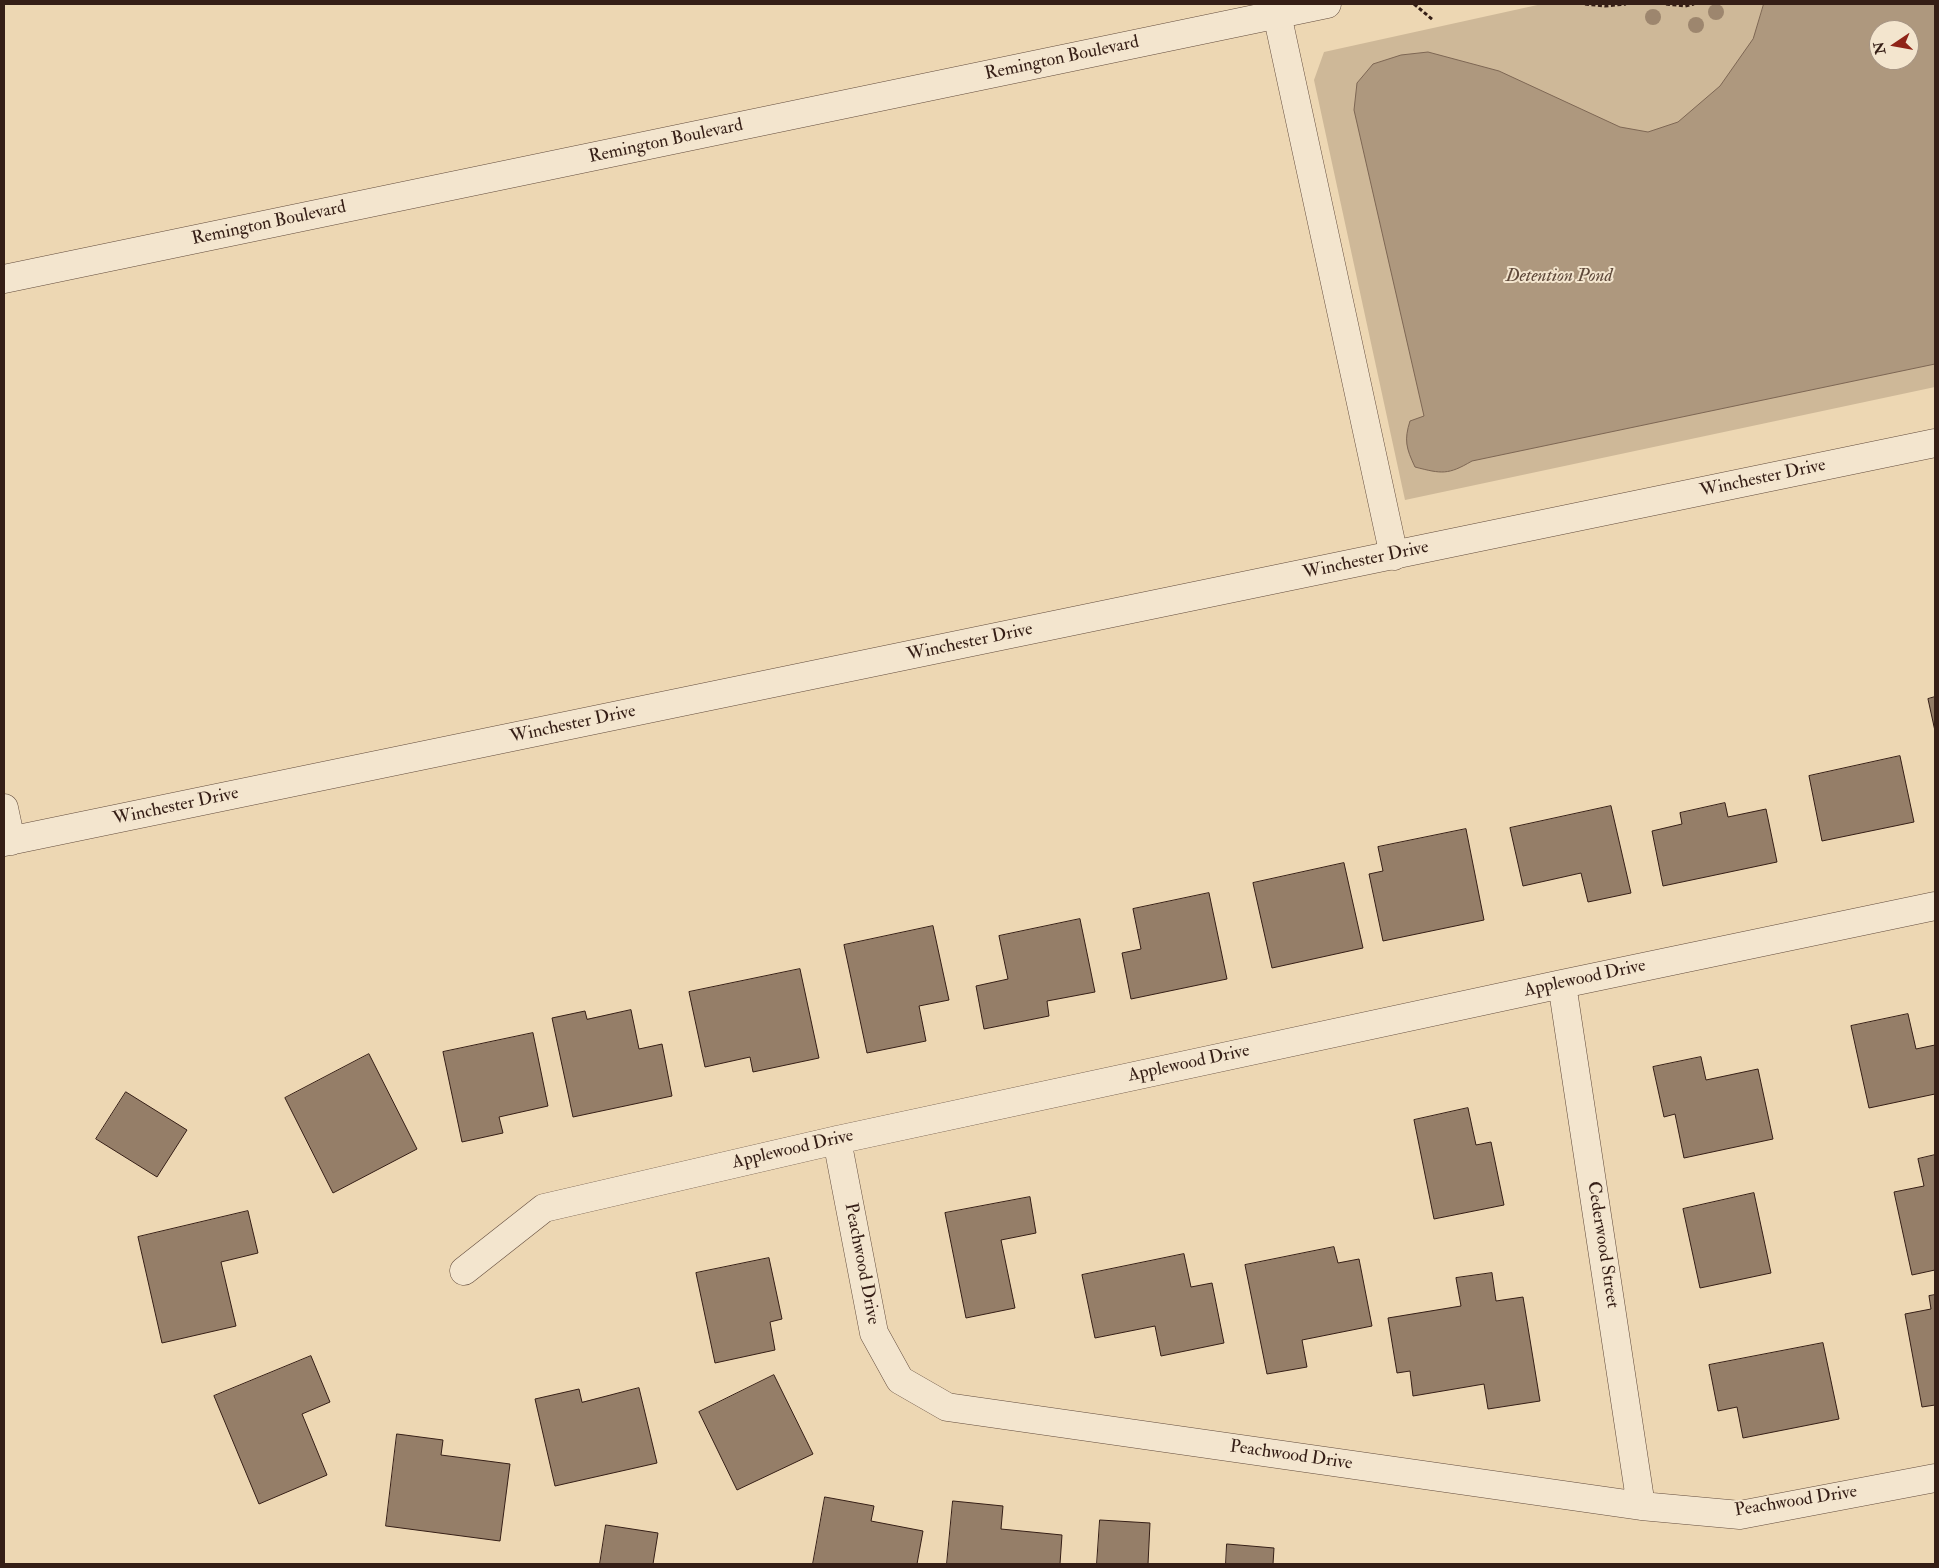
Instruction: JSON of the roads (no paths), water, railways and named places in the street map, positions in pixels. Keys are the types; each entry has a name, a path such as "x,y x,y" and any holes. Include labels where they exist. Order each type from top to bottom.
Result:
{"street":[{"name":"Remington Boulevard","path":"4,279 1327,4"},
{"path":"1276,14 1394,556"},
{"name":"Winchester Drive","path":"7,842 1935,443"},
{"path":"4,808 7,842"},
{"name":"Applewood Drive","path":"464,1271 544,1208 837,1140 1935,906"},
{"name":"Cederwood Street","path":"1562,984 1641,1506"},
{"name":"Peachwood Drive","path":"837,1140 874,1333 900,1380 947,1407 1641,1506 1740,1514 1935,1478"}],"water":[{"name":"Detention Pond","path":"1764,4 1935,4 1935,364 1472,461 1451,471 1439,472 1415,467 1408,449 1407,434 1410,421 1424,416 1354,110 1357,83 1373,64 1401,55 1428,52 1499,71 1620,127 1648,132 1678,122 1720,86 1753,39"}]}
